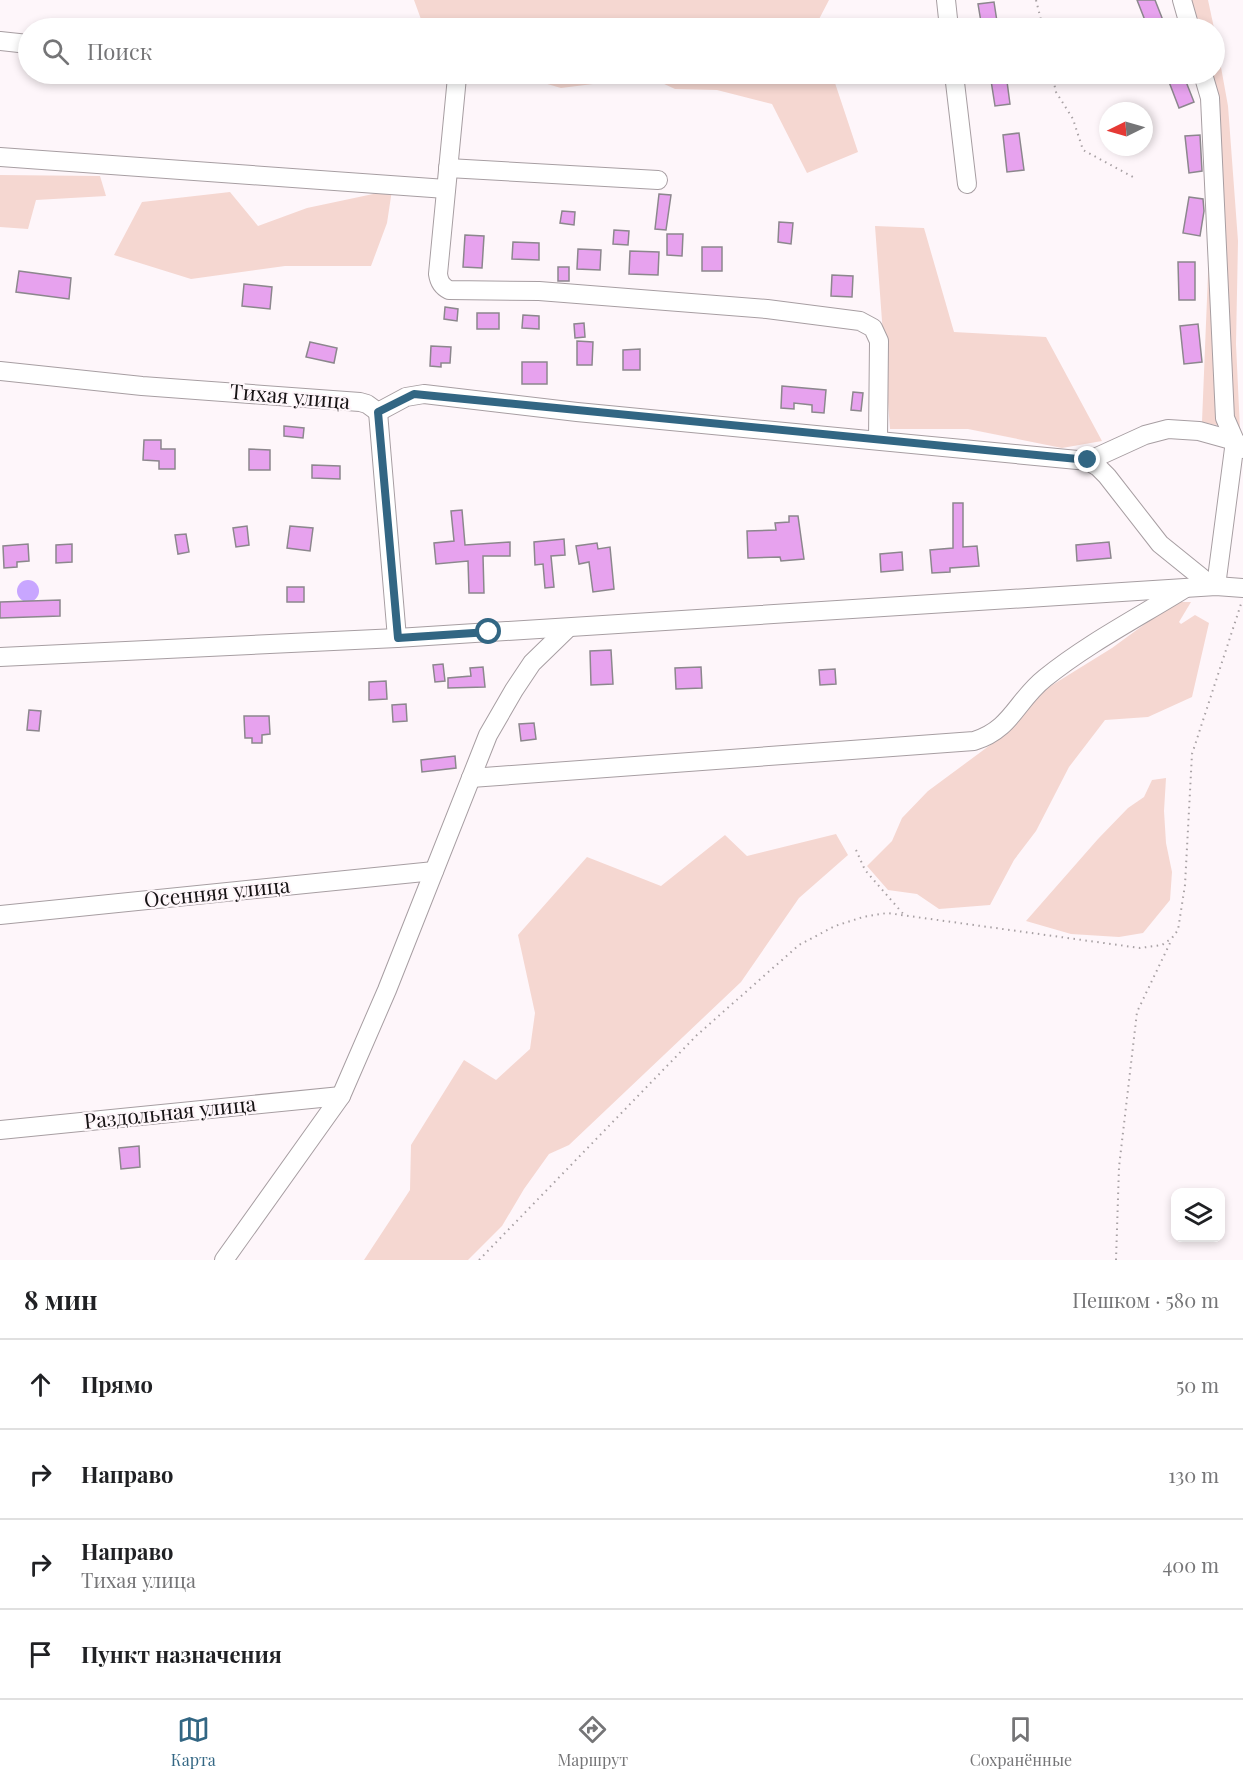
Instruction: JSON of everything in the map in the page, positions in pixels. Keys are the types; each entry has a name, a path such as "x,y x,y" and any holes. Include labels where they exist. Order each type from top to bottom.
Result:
{"street":[{"path":"946,0 948,18"},
{"path":"1182,0 1187,18"},
{"path":"0,41 18,43"},
{"path":"456,84 438,273 440,283 448,290 539,291 767,309 867,323 876,333 879,341 878,439"},
{"path":"955,84 967,184"},
{"path":"1206,84 1210,98 1225,418 1239,445 1214,586"},
{"path":"0,157 446,189"},
{"path":"448,168 657,180"},
{"name":"Тихая улица","path":"0,371 142,386 360,402 378,412 406,397 424,394 578,412 1088,460 1145,435 1168,429 1199,431 1239,445"},
{"path":"378,412 398,638"},
{"path":"1088,460 1107,476 1160,544 1214,586"},
{"path":"0,657 398,638 1214,586 1243,588"},
{"path":"471,778 974,741 985,738 1001,728 1031,690 1054,671 1185,588"},
{"path":"224,1260 341,1096 387,990 488,735 532,663 568,628"},
{"name":"Осенняя улица","path":"0,915 434,870"},
{"name":"Раздольная улица","path":"0,1130 341,1096"}],"path":[{"path":"1036,0 1040,18"},
{"path":"1055,84 1056,92 1073,119 1083,150 1133,177"},
{"path":"1116,1260 1119,1167 1137,1012 1178,930 1185,885 1192,754 1243,598"},
{"path":"856,850 865,870 905,916"},
{"path":"479,1260 697,1035 799,945 835,926 863,916 887,913 1140,948 1162,945 1172,938"}],"shaded area":[{"path":"414,0 829,0 820,18 421,18"},
{"path":"1190,0 1208,0 1212,18 1193,18"},
{"path":"547,84 593,84 561,88"},
{"path":"664,84 835,84 858,152 807,173 772,104 717,90 675,89"},
{"path":"1200,84 1224,84 1228,106 1238,241 1236,344 1240,430 1202,422 1211,200"},
{"path":"0,175 100,176 106,196 36,200 28,229 0,227"},
{"path":"392,190 387,223 371,266 285,266 191,279 114,255 142,202 230,192 258,226 307,208"},
{"path":"875,226 924,228 954,332 1046,337 1102,441 1062,448 968,429 890,429"},
{"path":"28,580 36,583 39,591 36,599 28,602 20,599 17,591 20,583"},
{"path":"1175,602 1191,602 1179,622 1181,624 1195,615 1209,623 1192,697 1148,717 1105,720 1069,767 1036,831 1014,860 990,905 939,909 917,894 888,890 867,866 892,841 902,818 928,791 997,740 1041,692 1112,648"},
{"path":"1166,778 1164,811 1166,843 1172,872 1170,900 1143,933 1119,937 1071,934 1026,921 1098,839 1128,808 1144,797 1152,780"},
{"path":"836,834 848,855 799,898 741,982 569,1145 549,1154 524,1189 502,1226 468,1260 364,1260 410,1190 411,1145 464,1060 496,1080 530,1049 535,1013 518,935 587,857 661,886 725,835 747,856"}],"building":[{"path":"1137,0 1155,0 1162,18 1144,18"},
{"path":"994,2 996,18 980,18 978,4"},
{"path":"992,84 1007,84 1010,104 995,106"},
{"path":"1170,84 1187,84 1194,102 1179,108"},
{"path":"1019,133 1024,170 1007,172 1003,135"},
{"path":"1200,135 1202,171 1189,173 1185,136"},
{"path":"659,194 671,195 666,230 655,229"},
{"path":"1189,197 1203,199 1204,211 1200,236 1183,233"},
{"path":"562,211 575,212 574,225 560,223"},
{"path":"779,222 793,223 791,244 778,242"},
{"path":"614,230 629,231 628,245 613,244"},
{"path":"667,234 683,234 682,256 667,255"},
{"path":"465,235 484,236 482,268 463,267"},
{"path":"513,242 539,243 539,260 512,259"},
{"path":"702,247 722,247 722,271 702,271"},
{"path":"578,249 601,250 600,270 577,269"},
{"path":"630,251 659,252 658,275 629,274"},
{"path":"1178,262 1195,262 1195,300 1179,300"},
{"path":"558,267 569,267 569,281 558,281"},
{"path":"19,271 71,278 69,299 16,292"},
{"path":"832,275 853,276 852,297 831,296"},
{"path":"244,284 272,287 270,309 242,306"},
{"path":"445,307 458,309 457,321 444,319"},
{"path":"477,313 499,313 499,329 477,329"},
{"path":"523,315 539,316 539,329 522,328"},
{"path":"584,323 585,337 575,338 574,324"},
{"path":"1198,324 1202,362 1184,364 1180,326"},
{"path":"577,341 593,342 592,365 577,365"},
{"path":"310,342 337,348 334,363 306,357"},
{"path":"431,346 451,347 450,363 441,363 441,367 430,366"},
{"path":"640,349 640,370 623,370 623,350"},
{"path":"522,362 547,362 547,384 522,384"},
{"path":"782,386 826,390 824,413 812,412 812,405 794,403 794,409 781,408"},
{"path":"853,392 863,393 861,411 851,410"},
{"path":"284,426 304,428 303,438 284,436"},
{"path":"144,440 161,440 161,449 175,449 175,469 159,469 159,461 143,460"},
{"path":"249,449 270,450 270,470 249,470"},
{"path":"312,465 340,466 340,479 312,478"},
{"path":"953,503 963,503 963,547 977,546 979,566 950,568 950,572 932,573 930,550 953,548"},
{"path":"462,510 465,545 510,542 510,556 483,556 484,593 469,593 468,561 436,564 434,543 454,541 451,511"},
{"path":"789,516 798,516 804,559 781,561 780,557 748,558 747,531 776,530 775,523 789,522"},
{"path":"247,526 249,545 236,547 233,528"},
{"path":"290,526 313,528 310,551 287,548"},
{"path":"186,534 189,552 178,554 175,535"},
{"path":"564,539 565,555 551,556 554,587 545,588 543,564 535,565 534,542"},
{"path":"1109,542 1111,558 1077,561 1076,545"},
{"path":"597,543 598,549 610,547 614,589 593,592 589,562 579,564 576,546"},
{"path":"28,544 29,561 17,562 17,567 4,568 3,546"},
{"path":"72,544 72,562 56,563 56,545"},
{"path":"902,552 903,570 881,572 880,554"},
{"path":"287,587 304,587 304,602 287,602"},
{"path":"60,600 60,616 0,618 0,602"},
{"path":"611,650 613,684 591,685 590,651"},
{"path":"443,664 445,681 435,682 433,665"},
{"path":"483,667 485,687 448,688 448,678 471,676 470,668"},
{"path":"701,667 702,688 676,689 675,668"},
{"path":"835,669 836,684 820,685 819,670"},
{"path":"386,681 387,699 369,700 369,682"},
{"path":"406,704 407,721 393,722 392,705"},
{"path":"29,710 41,711 39,731 27,730"},
{"path":"244,716 269,716 270,734 262,735 262,743 252,743 252,738 245,738"},
{"path":"534,723 536,739 521,741 519,724"},
{"path":"455,756 456,768 422,772 421,760"},
{"path":"139,1146 140,1167 121,1169 119,1148"}],"route":[{"path":"489,632 398,638 378,412 414,394 578,412 1088,460"}]}
